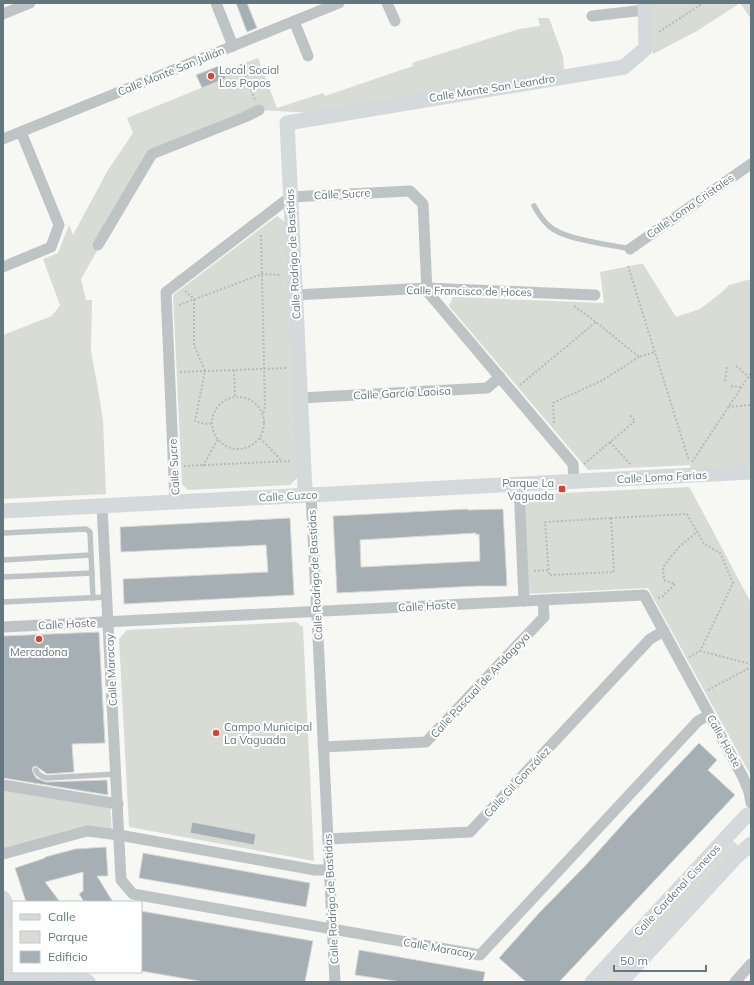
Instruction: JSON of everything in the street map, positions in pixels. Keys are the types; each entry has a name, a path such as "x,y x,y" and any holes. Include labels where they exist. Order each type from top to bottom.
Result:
{"street":[{"path":"3,14 30,3"},
{"path":"216,3 233,46"},
{"name":"Calle Monte San Julián","path":"3,140 339,3"},
{"path":"388,3 394,21"},
{"path":"592,16 645,7"},
{"name":"Calle Monte San Leandro","path":"287,123 624,67 646,48 645,7"},
{"path":"294,22 308,56"},
{"path":"98,245 152,154 259,110"},
{"name":"Calle Rodrigo de Bastidas","path":"287,123 305,490 310,495 335,982"},
{"path":"3,267 51,247 60,225 21,132"},
{"name":"Calle Loma Cristales","path":"630,249 751,164"},
{"name":"Calle Sucre","path":"175,501 166,292 290,197 410,191 423,204 427,288"},
{"path":"427,288 427,291 573,464 574,482"},
{"name":"Calle Francisco de Hoces","path":"295,295 427,288 594,295"},
{"name":"Calle García Laoisa","path":"300,398 486,388 500,377"},
{"name":"Calle Loma Farias","path":"574,482 751,472"},
{"name":"Calle Cuzco","path":"3,511 175,501 574,482"},
{"path":"519,485 524,601"},
{"name":"Calle Maracay","path":"102,506 121,880 134,894 480,955 698,721 709,715"},
{"name":"Calle Hoste","path":"3,627 644,595 709,715 751,786"},
{"name":"Calle Pascual de Andagoya","path":"323,747 426,742 544,617 543,600"},
{"name":"Calle Gil González","path":"328,839 470,832 650,639 664,631"},
{"name":"Calle Hoste","path":"747,779 750,810"},
{"path":"3,785 118,804"},
{"name":"Calle Cardenal Cisneros","path":"592,982 750,810"},
{"path":"3,854 88,831 119,835 315,870 329,870"},
{"name":"Calle Cardenal Cisneros","path":"621,982 745,853 751,844"},
{"path":"735,982 751,964"},
{"path":"69,973 88,982"},
{"path":"3,979 53,982"}],"lane":[{"path":"534,206 542,219 550,227 561,234 630,249"},
{"path":"3,533 86,529 90,532 93,598"},
{"path":"3,560 91,555"},
{"path":"3,577 92,573"},
{"path":"3,602 107,597"},
{"path":"36,770 38,774 46,778 116,774"}],"path":[{"path":"653,36 703,3"},
{"path":"241,64 259,110"},
{"path":"261,228 265,406 263,415 264,429 260,438 254,444 246,448 233,449 218,439 214,432 213,423 217,408 231,398 249,400 257,405 263,415"},
{"path":"628,266 690,464 751,373"},
{"path":"174,307 262,274 281,275"},
{"path":"183,288 194,299 194,345 205,371 195,421 205,424 213,423"},
{"path":"574,306 639,357"},
{"path":"518,387 596,322"},
{"path":"554,430 553,403 601,382 639,357 655,352"},
{"path":"736,366 749,377"},
{"path":"177,372 292,367"},
{"path":"725,381 727,367"},
{"path":"234,370 235,398"},
{"path":"731,386 742,387"},
{"path":"728,407 751,405"},
{"path":"583,465 635,421 629,414"},
{"path":"260,438 282,461"},
{"path":"203,466 218,439"},
{"path":"610,442 632,466 632,468"},
{"path":"181,466 297,460"},
{"path":"611,518 614,572 548,575 546,522 611,518 687,514 704,544 720,554 733,583 700,651 687,658"},
{"path":"655,600 663,596 675,584 664,580 663,566 679,547 698,531"},
{"path":"700,651 751,665"},
{"path":"705,691 751,665"}],"green space":[{"path":"652,3 740,3 697,31 653,54"},
{"path":"740,3 751,3 751,19"},
{"path":"538,18 549,18 563,56 564,71 313,113 259,110 152,154 81,279 86,300 92,300 91,351 103,421 106,494 3,499 3,335 52,316 60,305 43,259 58,253 69,225 73,235 108,170 133,133 127,118 226,78 224,71 258,58 277,108 323,93 325,96 413,66 412,63 519,29 540,26"},
{"path":"277,216 285,222 298,477 290,485 188,490 182,484 173,295"},
{"path":"643,264 676,317 700,309 729,285 751,279 751,465 690,468 690,465 588,470 449,306 453,297 604,303 600,272"},
{"path":"690,488 751,603 751,774 648,588 523,594 519,495"},
{"name":"Campo Municipal La Vaguada","path":"296,622 303,627 314,861 129,827 119,639 127,630"},
{"path":"3,785 110,802 112,835 87,831 3,854"},
{"path":"730,840 736,843 739,849 621,982 592,982"},
{"path":"3,904 12,917 12,973 69,973 88,982 3,982"}],"building":[{"path":"236,3 247,3 257,28 247,32"},
{"name":"Local Social Los Popos","path":"221,65 226,78 202,88 196,75"},
{"path":"468,509 503,509 507,586 337,593 333,516","holes":["476,533 476,535 479,534 480,561 361,567 360,540"]},
{"path":"290,518 294,595 124,604 123,579 268,572 266,545 121,552 120,527"},
{"path":"99,632 105,743 72,744 74,772 47,774 36,766 33,767 32,770 36,778 46,782 107,780 108,795 3,778 3,636"},
{"path":"699,743 717,760 708,770 735,795 559,982 526,982 499,958 539,913 586,865"},
{"path":"192,822 256,834 254,845 190,833"},
{"path":"106,847 108,876 97,876 112,901 83,901 79,894 83,891 83,872 45,882 59,901 26,901 15,868 45,857 75,849"},
{"path":"143,853 310,883 306,907 139,878"},
{"path":"142,911 313,941 305,982 205,982 142,971"},
{"path":"359,950 485,972 483,982 402,982 355,975"}],"place":[{"name":"Local Social Los Popos","path":"211,76"},
{"name":"Parque La Vaguada","path":"562,489"},
{"name":"Mercadona","path":"39,639"},
{"name":"Campo Municipal La Vaguada","path":"216,733"}]}
